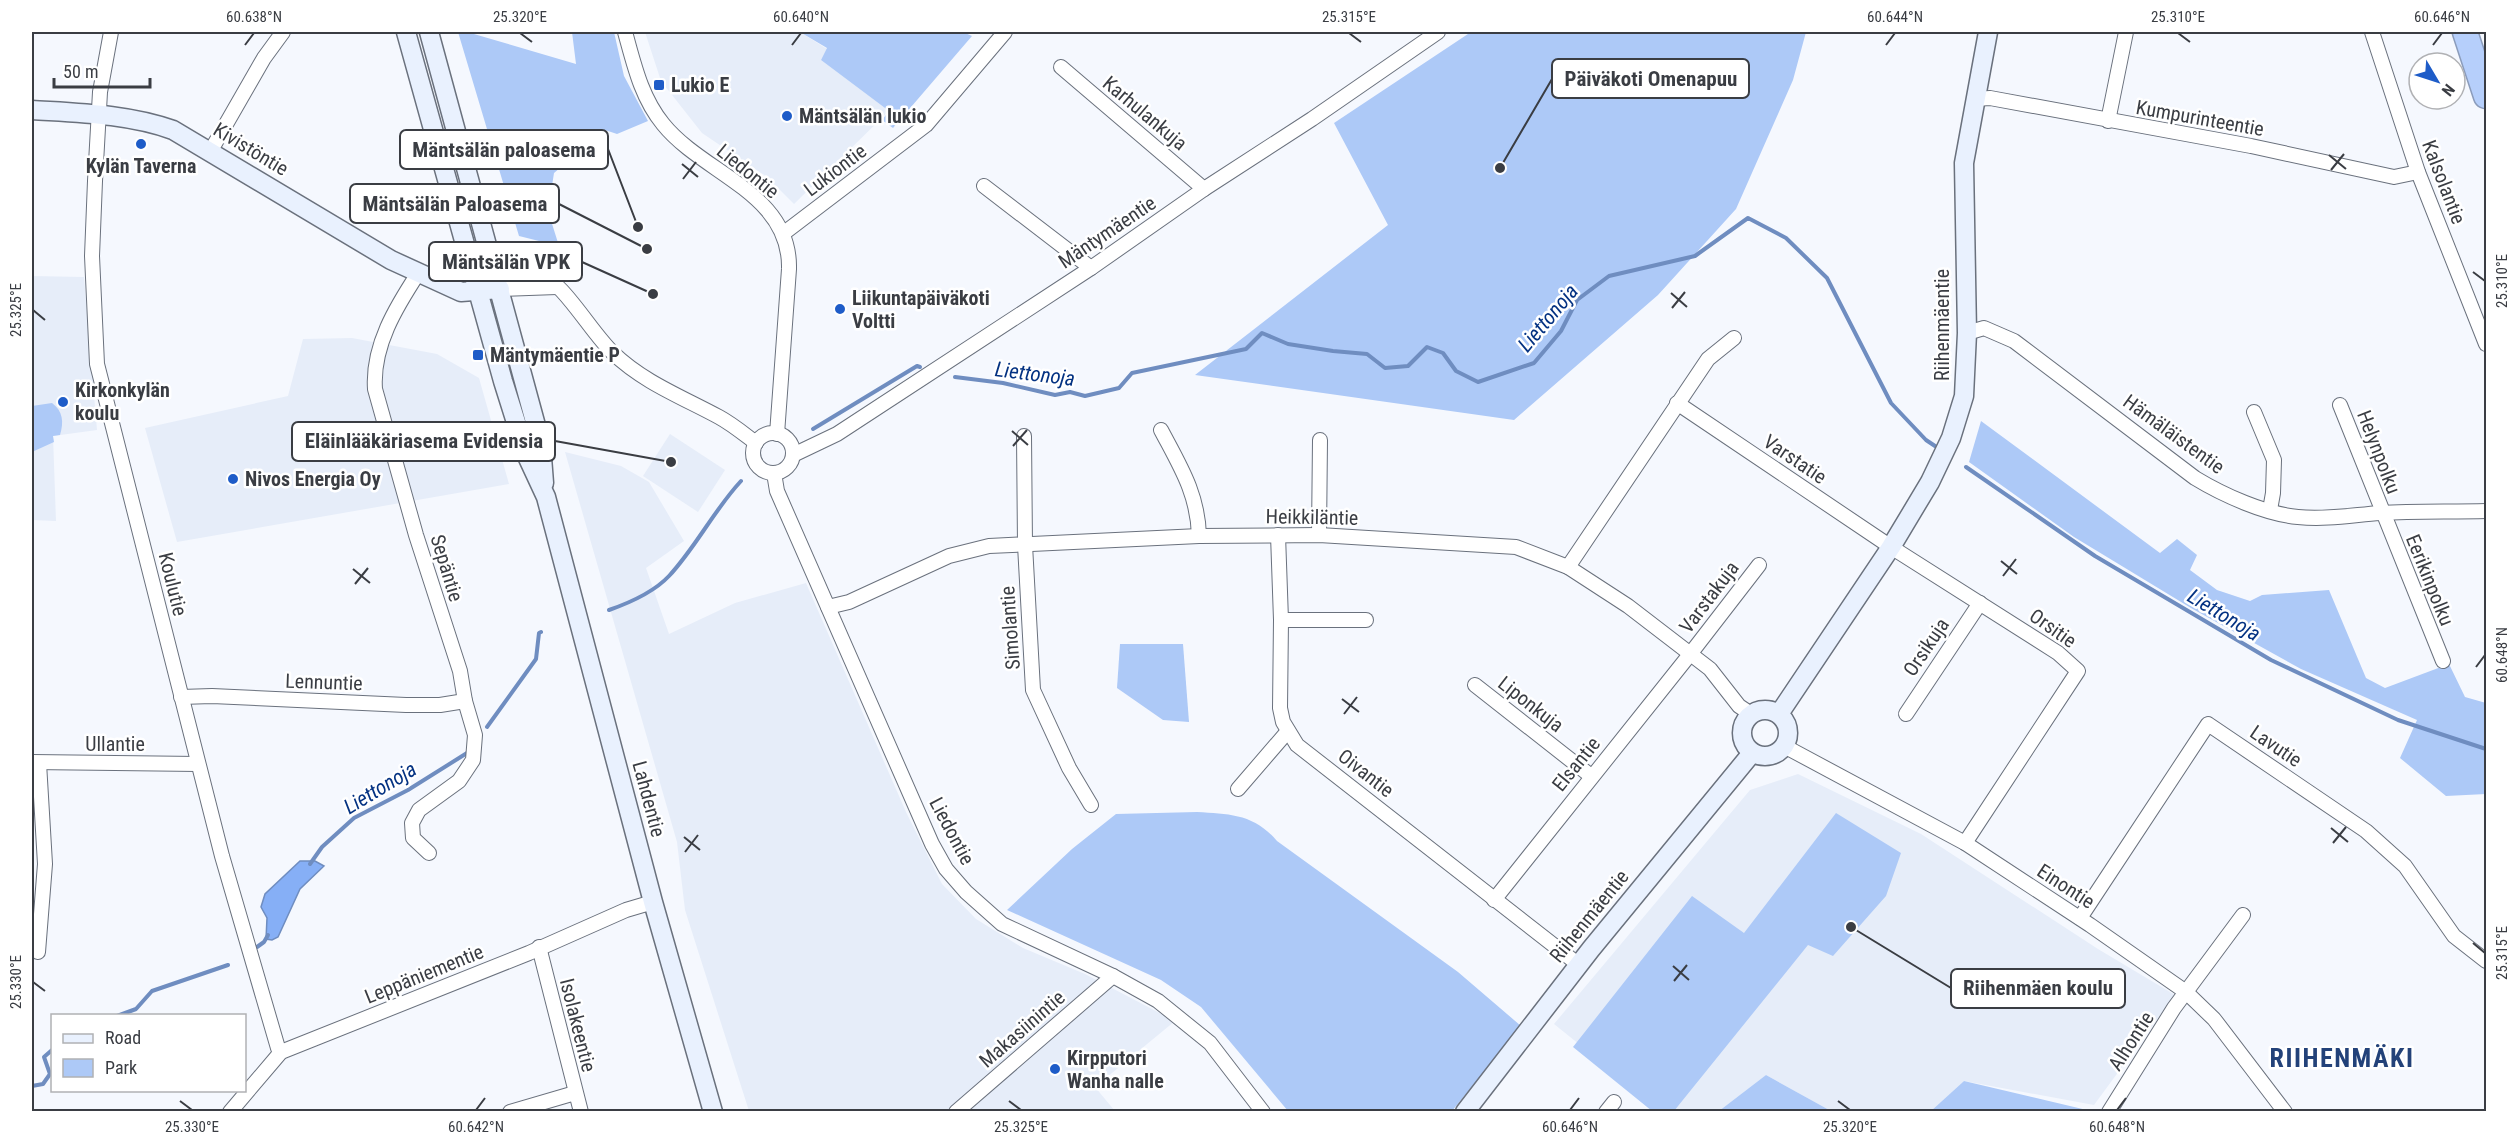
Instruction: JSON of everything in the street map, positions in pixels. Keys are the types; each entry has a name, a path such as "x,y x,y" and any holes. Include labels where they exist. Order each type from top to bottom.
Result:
{"highway":[{"path":"2465,32 2487,96"}],"main road":[{"name":"Lahdentie","path":"406,32 526,454 546,496"},
{"name":"Lahdentie","path":"429,32 541,444 546,496 653,902 712,1112"},
{"name":"Riihenmäentie","path":"1779,714 1891,547 1930,482 1951,438 1964,396 1967,333 1964,163 1988,32"},
{"name":"Kivistöntie","path":"32,110 100,115 153,123 190,138 390,260 461,292 500,289"},
{"path":"425,274 494,266"},
{"path":"1765,709 1779,714 1787,726 1787,740 1784,746 1769,755 1752,753 1741,734 1745,719 1765,709"},
{"name":"Riihenmäentie","path":"1465,1112 1579,965 1752,753"}],"street":[{"name":"Koulutie","path":"111,32 100,92 92,256 97,364 198,764 262,999 281,1052"},
{"path":"210,152 264,58 283,32"},
{"name":"Liedontie","path":"625,32 640,86 650,107 663,125 694,153 762,202 784,233 790,256 777,434"},
{"name":"Lukiontie","path":"784,233 926,125 1005,32"},
{"name":"Mäntymäentie","path":"793,455 837,434 1091,268 1438,32"},
{"path":"2108,121 2126,32"},
{"name":"Kalsolantie","path":"2372,32 2418,172 2487,344"},
{"name":"Karhulankuja","path":"1061,67 1204,189"},
{"name":"Kumpurinteentie","path":"1975,99 1990,98 2251,146 2394,177 2418,172"},
{"path":"984,186 1091,268"},
{"path":"494,266 515,264 536,270 557,287 613,353 644,377 683,400 721,417 756,443"},
{"name":"Sepäntie","path":"425,274 389,321 374,367 375,389 416,535 460,671 465,701 475,735 473,760 459,781 419,810 412,823 413,838 429,853"},
{"path":"500,289 557,287"},
{"name":"Hämäläistentie","path":"1967,333 1984,328 2014,341 2195,478 2213,488 2270,510 2295,517 2324,519 2382,513 2487,511"},
{"path":"1568,567 1708,359 1734,338"},
{"name":"Varstatie","path":"1677,403 1891,547"},
{"name":"Helynpolku","path":"2340,405 2382,513"},
{"path":"2254,412 2274,460 2270,510"},
{"path":"1161,430 1189,483 1198,513 1199,536"},
{"path":"777,434 791,444 793,455 789,466 774,473 762,470 754,455 756,443 765,435 777,434"},
{"name":"Simolantie","path":"1024,436 1024,545 1034,690 1069,768 1091,805"},
{"path":"1319,535 1320,440"},
{"name":"Liedontie","path":"774,473 777,491 932,844 946,869 983,909 1002,924 1113,976 1158,1001 1209,1043 1263,1112"},
{"name":"Eerikinpolku","path":"2382,513 2443,661"},
{"name":"Oivantie","path":"1278,535 1281,620 1280,708 1283,722 1297,745 1579,965"},
{"name":"Heikkiläntie","path":"828,607 849,602 949,556 989,546 1199,536 1319,535 1516,547 1568,567 1628,606 1710,669 1739,706 1751,714"},
{"name":"Orsitie","path":"1891,547 2058,653 2078,671 1965,843"},
{"name":"Varstakuja","path":"1691,653 1759,565"},
{"name":"Orsikuja","path":"1906,714 1980,603"},
{"path":"1281,620 1366,620"},
{"name":"Elsantie","path":"1494,900 1691,653"},
{"name":"Liponkuja","path":"1475,685 1591,776"},
{"name":"Lennuntie","path":"181,697 212,696 406,705 440,705 465,701"},
{"name":"Lavutie","path":"2080,918 2208,724 2366,831 2405,866 2454,936 2487,961"},
{"path":"1238,789 1288,730"},
{"name":"Einontie","path":"1784,746 1965,843 2080,918 2186,992 2214,1019 2285,1112"},
{"path":"35,763 45,864 38,952"},
{"name":"Ullantie","path":"35,763 198,764"},
{"name":"Leppäniementie","path":"230,1112 281,1052 653,902"},
{"name":"Alhontie","path":"2109,1112 2186,992 2243,915"},
{"name":"Isolakeentie","path":"539,947 575,1093 582,1112"},
{"name":"Makasiinintie","path":"956,1112 1113,976"},
{"path":"510,1112 575,1093"}],"shaded area":[{"name":"Mäntsälän lukio","path":"645,32 800,32 827,49 821,60 889,111 794,204 767,177 702,133 661,81"},
{"name":"Kirkonkylän koulu","path":"32,276 84,277 97,430 53,436 56,521 32,520"},
{"path":"352,338 437,354 479,378 509,484 177,542 145,428 288,396 303,339"},
{"path":"670,434 725,470 698,512 643,476"},
{"path":"565,452 621,466 649,482 684,541 646,568 669,634 735,603 806,583 906,812 942,884 976,919 1023,948 1085,974 1175,1021 1095,1087 1115,1111 749,1111 685,910 677,842"},
{"path":"1798,774 1921,834 2098,949 2175,995 2094,1105 1964,1081 1931,1111 1831,1111 1766,1075 1719,1111 1662,1111 1554,1024 1750,790"},
{"path":"300,861 315,861 324,866 300,889 278,937 272,940 266,939 267,918 261,907 265,894"}],"green space":[{"path":"458,32 467,32 576,64 572,32 614,32 624,76 648,121 617,134 605,130 554,173 548,211 559,246 519,236"},
{"path":"800,32 963,32 972,36 893,128 882,120 889,111 821,60 827,48"},
{"path":"1471,32 1806,32 1793,80 1736,209 1658,295 1514,420 1195,375 1388,225 1334,123"},
{"path":"52,403 62,417 60,435 53,436 54,442 32,452 32,406"},
{"path":"1981,421 2160,553 2177,539 2197,555 2190,570 2217,590 2250,601 2262,595 2329,590 2366,678 2385,688 2449,664 2465,697 2486,703 2486,794 2446,796 2400,758 2417,720 2301,669 2191,608 2074,537 1969,462"},
{"path":"1120,644 1183,644 1189,722 1163,720 1117,688"},
{"path":"1197,812 1241,817 1259,825 1277,841 1458,972 1521,1026 1452,1111 1288,1111 1201,1007 1161,980 1007,910 1072,849 1116,814"},
{"path":"1836,813 1901,853 1886,896 1833,956 1808,945 1674,1111 1652,1111 1573,1047 1692,896 1744,933"},
{"path":"1766,1075 1831,1111 1719,1111"},
{"path":"1964,1081 2091,1111 1931,1111"}],"waterway":[{"name":"Liettonoja","path":"955,377 1003,383 1055,395 1070,392 1085,396 1119,388 1132,373 1246,349 1262,333 1288,344 1367,354 1385,368 1408,366 1427,347 1443,353 1456,371 1478,382 1534,363 1561,331 1577,300 1609,276 1695,256 1748,218 1786,238 1827,278 1891,403 1926,440 1935,446"},
{"name":"Liettonoja","path":"813,429 917,366 920,367"},
{"name":"Liettonoja","path":"1966,467 2095,556 2271,660 2398,720 2486,749"},
{"name":"Liettonoja","path":"609,610 649,592 663,582 688,553 741,481"},
{"name":"Liettonoja","path":"487,727 536,659 541,632"},
{"name":"Liettonoja","path":"310,864 322,847 354,818 408,790 467,753"},
{"name":"Liettonoja","path":"257,947 268,935"},
{"name":"Liettonoja","path":"122,1014 136,1009 152,991 228,965"},
{"name":"Liettonoja","path":"32,1086 43,1084 50,1074 44,1057 51,1051"}],"place":[{"name":"Lukio E","path":"659,85"},
{"name":"Mäntsälän lukio","path":"787,116"},
{"name":"Kylän Taverna","path":"141,144"},
{"name":"Päiväkoti Omenapuu","path":"1500,168"},
{"name":"Mäntsälän paloasema","path":"638,227"},
{"name":"Mäntsälän Paloasema","path":"647,249"},
{"name":"Mäntsälän VPK","path":"653,294"},
{"name":"Liikuntapäiväkoti Voltti","path":"840,309"},
{"name":"Mäntymäentie P","path":"478,355"},
{"name":"Kirkonkylän koulu","path":"63,402"},
{"name":"Eläinlääkäriasema Evidensia","path":"671,462"},
{"name":"Nivos Energia Oy","path":"233,479"},
{"name":"Riihenmäen koulu","path":"1851,927"},
{"name":"Kirpputori Wanha nalle","path":"1055,1069"}],"district":[{"name":"RIIHENMÄKI","path":"2342,1058"}]}
